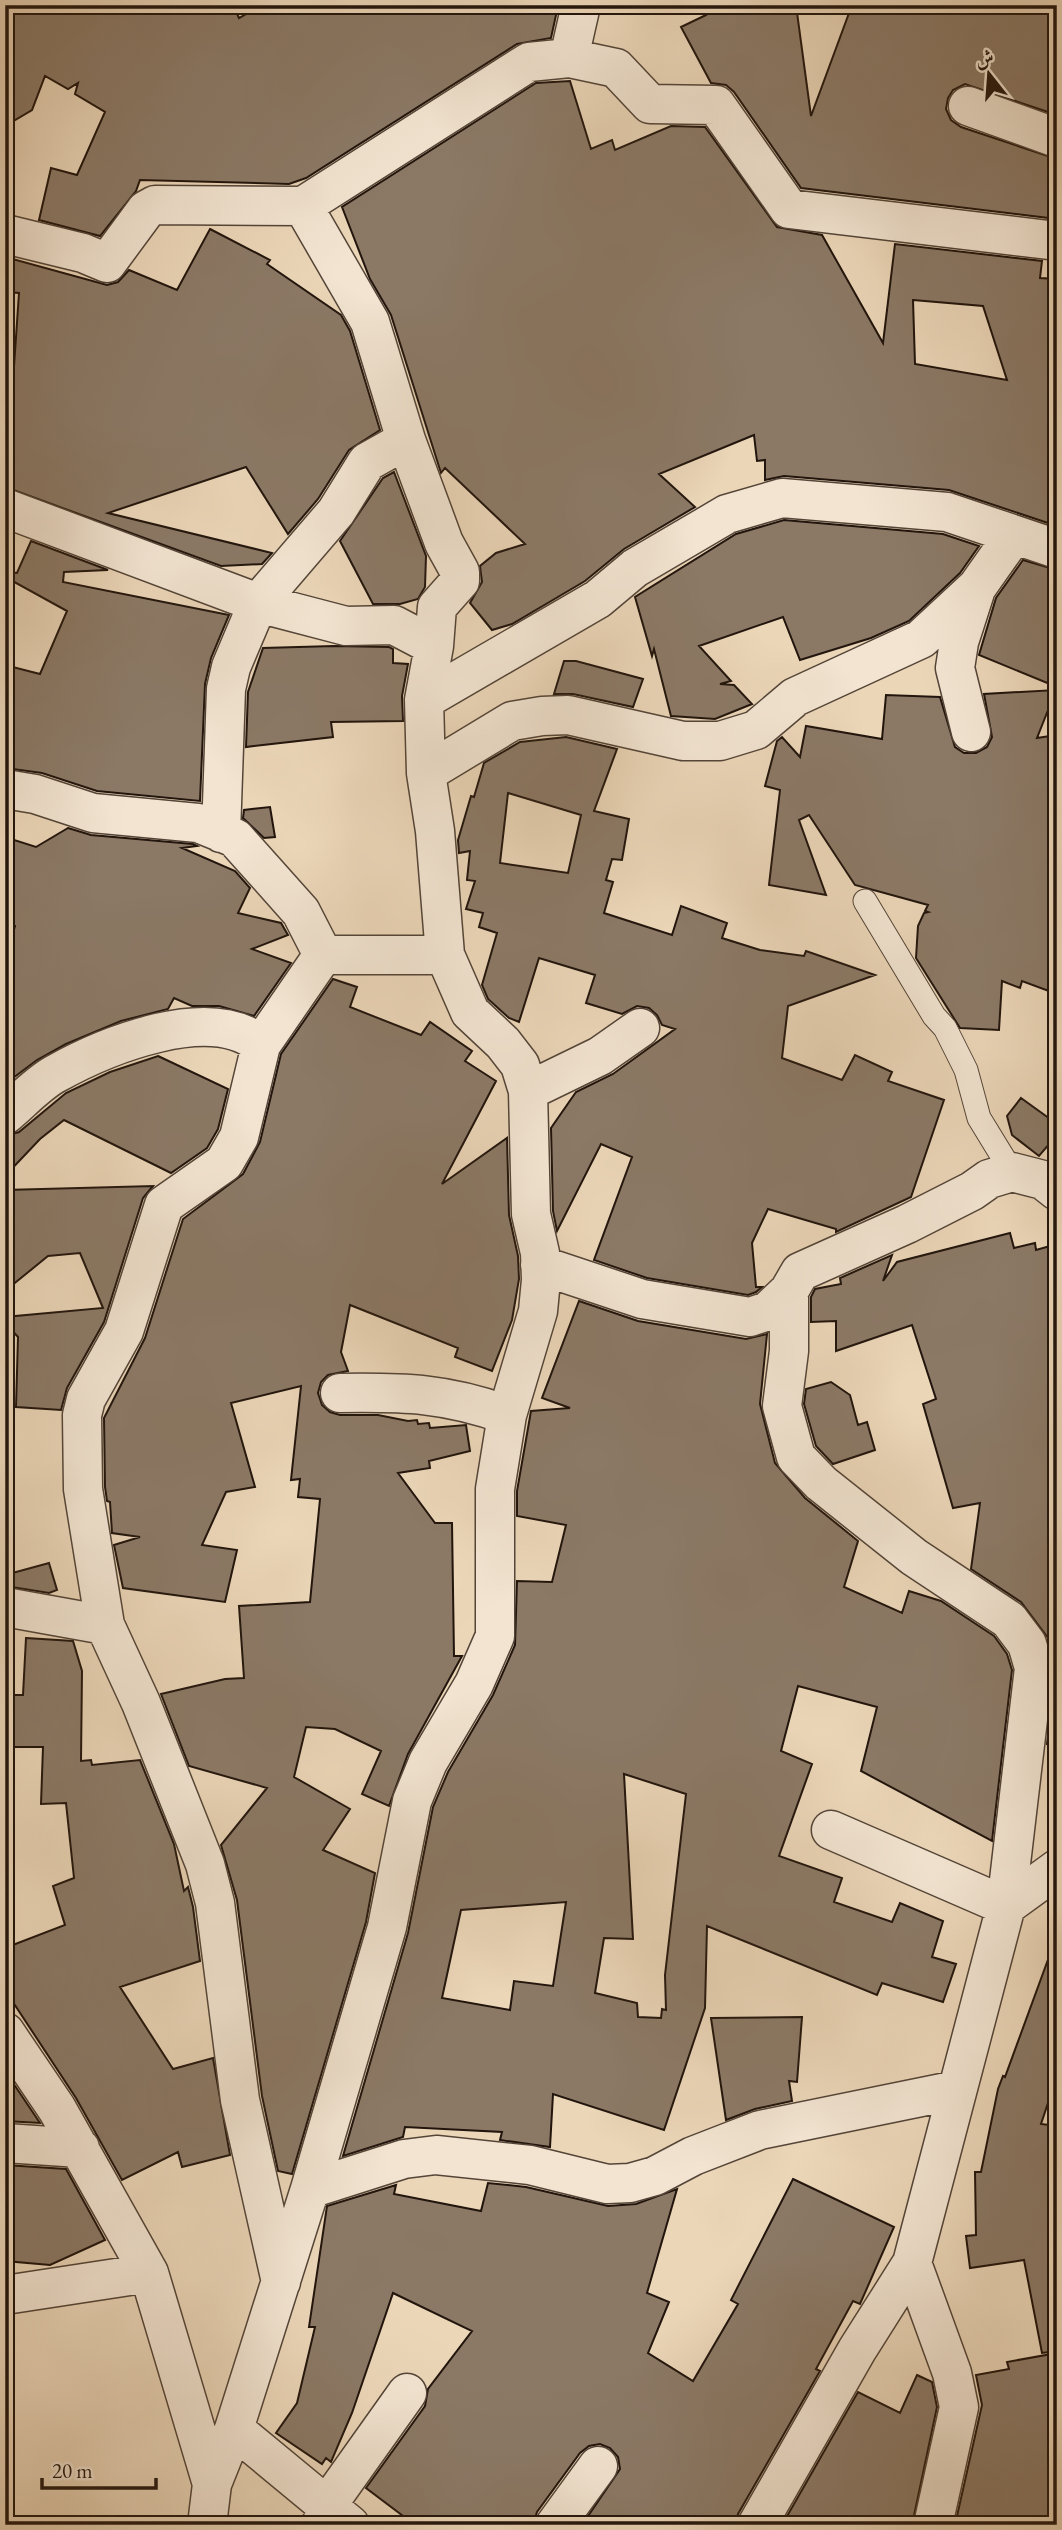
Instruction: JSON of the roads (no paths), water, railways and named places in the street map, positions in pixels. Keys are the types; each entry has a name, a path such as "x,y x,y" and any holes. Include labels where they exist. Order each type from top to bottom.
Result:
{"street":[{"path":"569,58 582,5"},
{"path":"5,234 107,263 146,210 155,205 303,206 529,62 569,58 616,68 650,104 716,105 789,209 1057,241"},
{"path":"968,106 1057,138"},
{"path":"207,2525 212,2484 234,2428 281,2282 387,1927 412,1801 428,1762 474,1684 495,1636 495,1489 508,1415 538,1311 540,1265 531,1214 528,1091 520,1065 503,1043 470,1012 445,955 435,831 426,773 424,700 437,607 460,581 460,572 444,543 406,440 370,322 303,206"},
{"path":"221,833 226,690 232,667 258,603 336,512 367,463 406,440"},
{"path":"424,700 598,599 635,568 727,514 782,498 947,512 1057,549"},
{"path":"5,508 258,603 346,626 394,625 433,646"},
{"path":"426,773 512,721 542,716 568,715 683,741 720,741 756,730 795,696 921,639 977,587 1013,536"},
{"path":"971,732 955,668 959,642 977,587"},
{"path":"5,789 35,794 93,813 198,823 235,838 301,912 323,955"},
{"path":"323,955 445,955"},
{"path":"281,2282 240,2100 215,1903 205,1864 141,1703 105,1625 83,1489 82,1415 86,1399 124,1331 164,1205 224,1163 239,1137 261,1045 323,955"},
{"path":"5,1115 53,1075 131,1040 205,1027 238,1031 250,1035 261,1045"},
{"path":"528,1091 600,1056 640,1028"},
{"path":"540,1265 642,1299 741,1316 758,1316 789,1292 800,1272 929,1213 989,1179 1013,1172 1043,1180 1057,1191"},
{"path":"757,2525 857,2350 912,2263 1006,1906 1034,1668 1027,1644 1009,1620 915,1557 821,1483 796,1457 782,1406 789,1351 789,1292"},
{"path":"340,1393 421,1393 461,1399 508,1415"},
{"path":"5,1607 105,1625"},
{"path":"831,1830 1006,1906"},
{"path":"1006,1906 1057,1869"},
{"path":"5,2032 80,2148 149,2273 212,2484"},
{"path":"310,2189 404,2159 436,2155 530,2165 607,2184 630,2183 655,2176 693,2156 760,2130 956,2090"},
{"path":"5,2143 80,2148"},
{"path":"912,2263 952,2373 960,2407 933,2525"},
{"path":"5,2295 149,2273"},
{"path":"234,2428 333,2518 407,2393"},
{"path":"555,2525 598,2466"}],"lane":[{"path":"865,901 934,1016 945,1028 966,1070 979,1118 1013,1172"}]}
